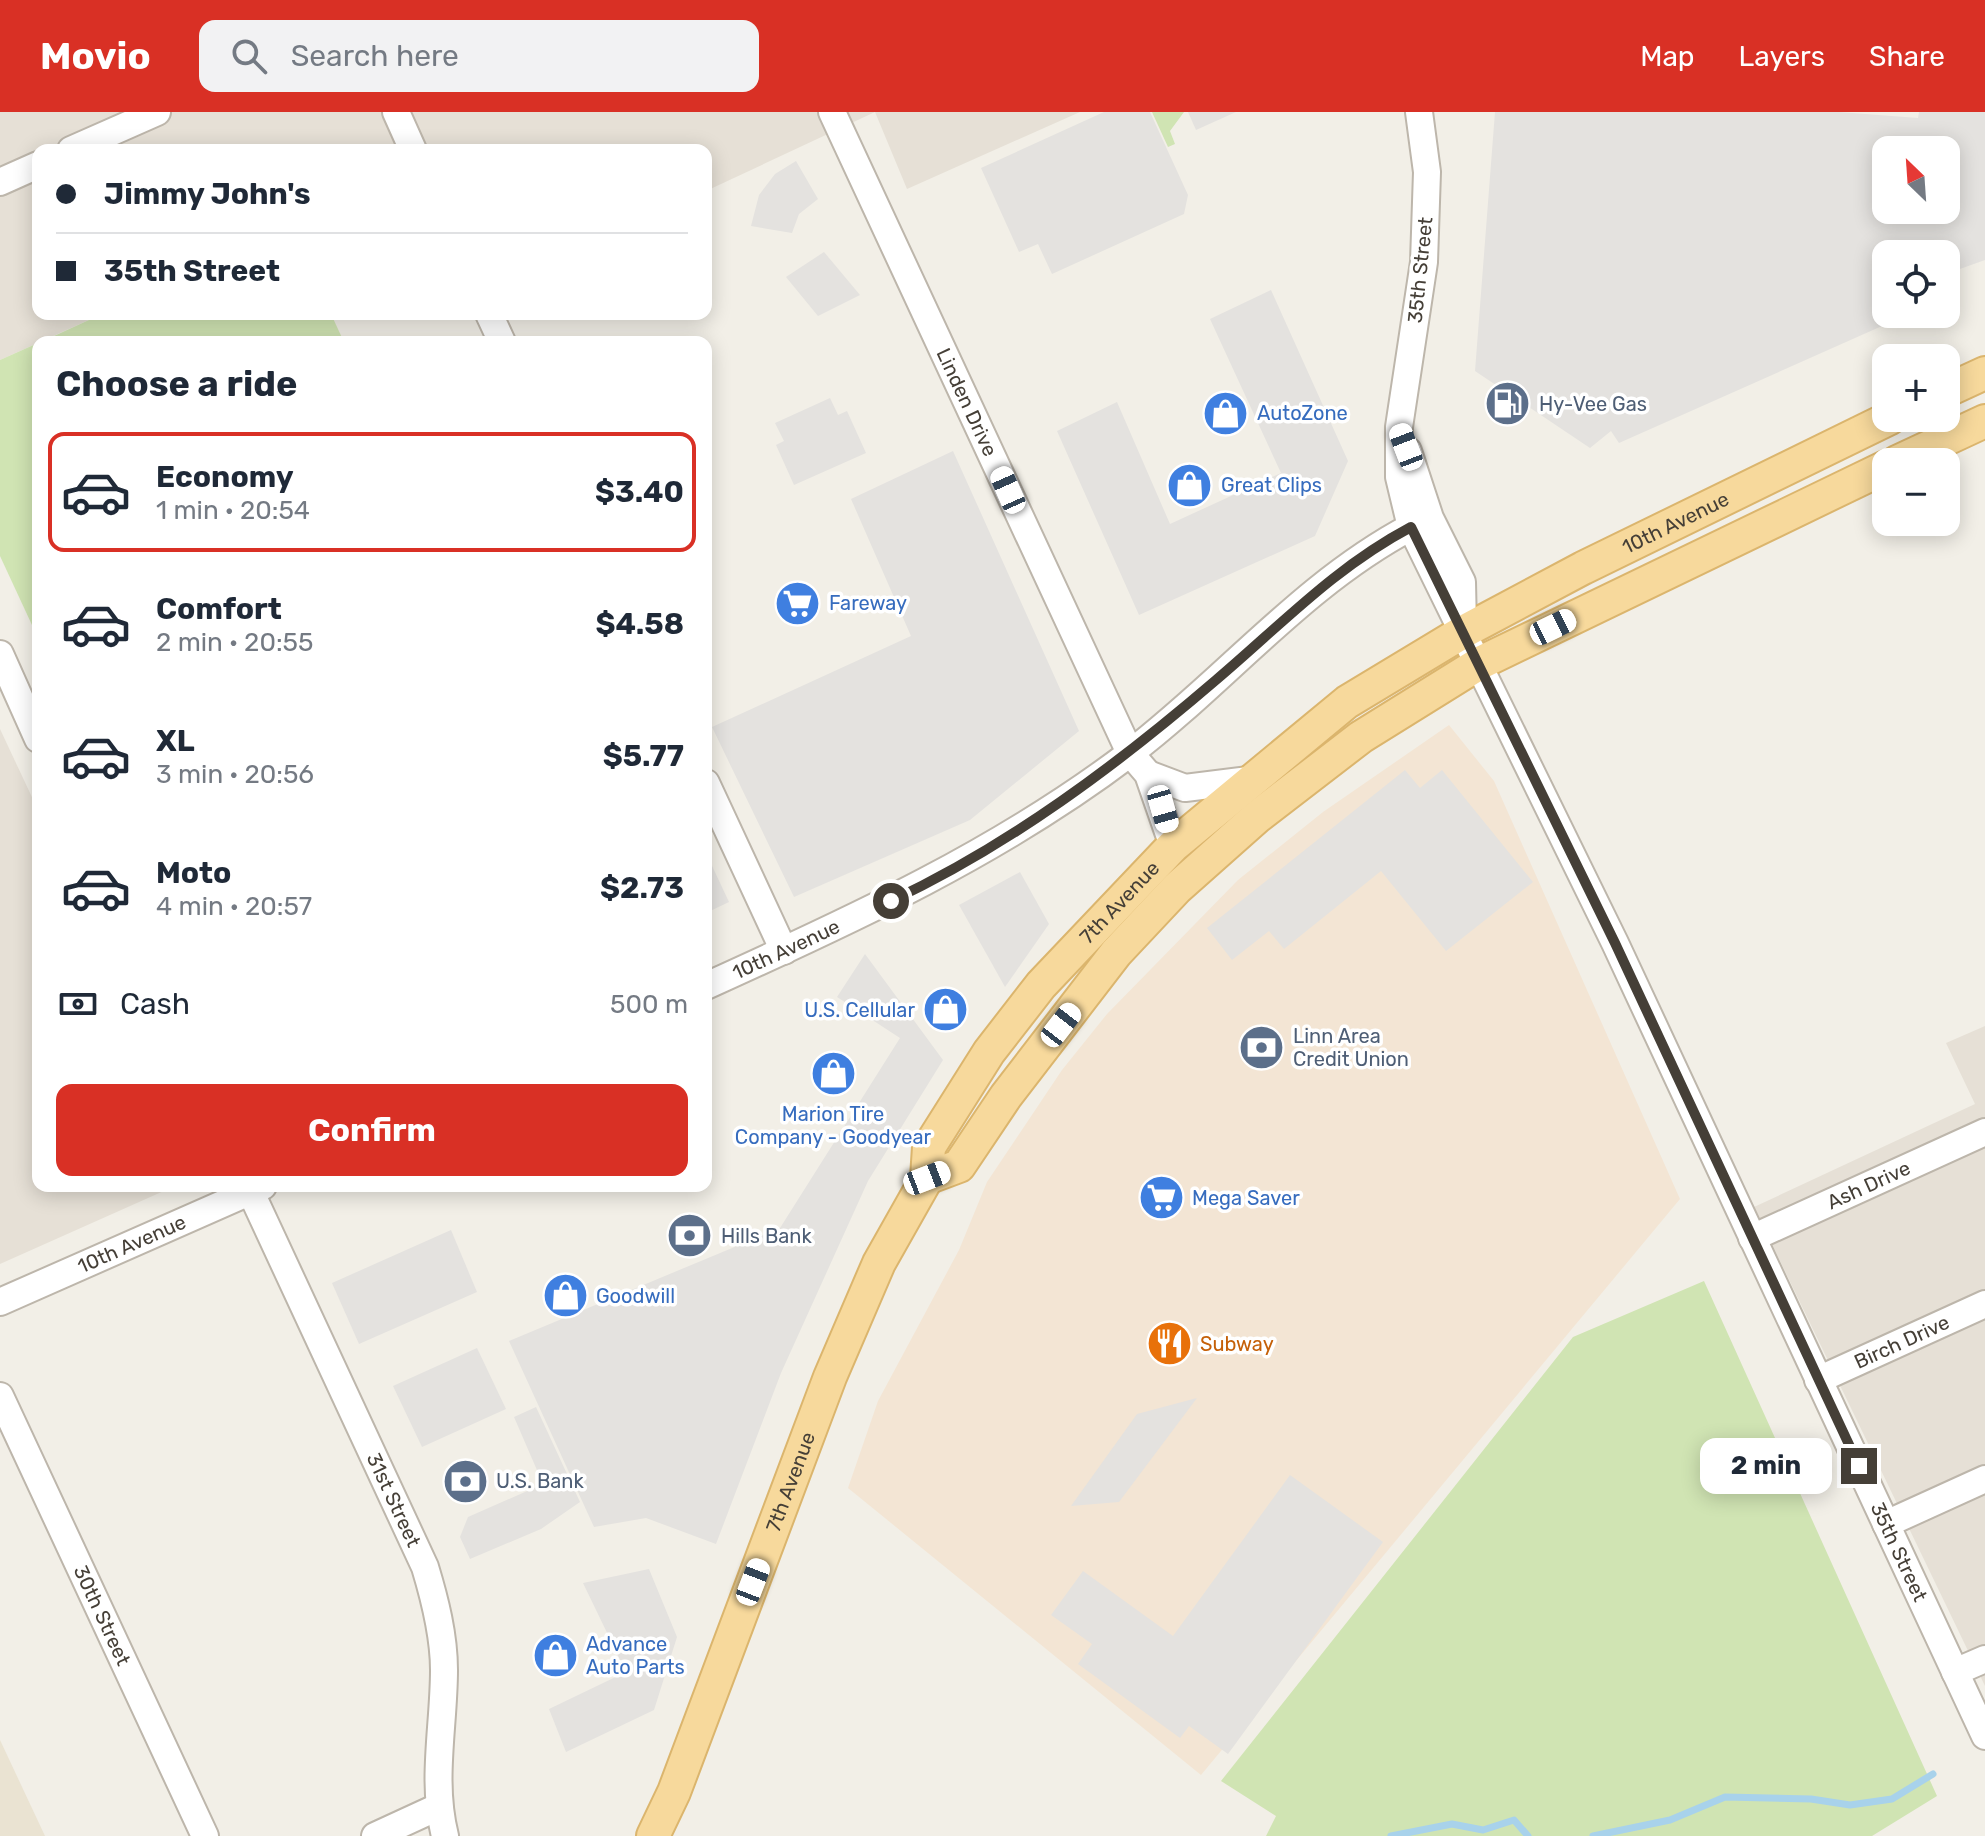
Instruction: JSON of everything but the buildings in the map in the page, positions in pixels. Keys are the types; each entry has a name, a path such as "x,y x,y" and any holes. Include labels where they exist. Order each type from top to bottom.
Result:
{"main road":[{"path":"1960,385 1985,373"},
{"path":"1927,448 1985,421"},
{"name":"10th Avenue","path":"1463,632 1583,568 1872,427"},
{"name":"10th Avenue","path":"1480,663 1872,474"},
{"name":"7th Avenue","path":"653,1836 674,1792 830,1377 879,1263 927,1178 929,1147 989,1052 1041,985 1173,846 1347,702 1463,632"},
{"name":"7th Avenue","path":"927,1178 959,1166 1006,1096 1116,953 1177,888 1257,817 1361,737 1480,663"}],"street":[{"path":"85,144 157,112"},
{"path":"396,112 410,144"},
{"name":"Linden Drive","path":"832,112 1130,753 1148,774 1173,846"},
{"name":"35th Street","path":"1419,112 1427,172 1424,262 1399,427 1399,477 1411,527 1480,663 1985,1736"},
{"path":"0,182 32,168"},
{"name":"35th Street","path":"1399,427 1430,518 1462,582 1463,632"},
{"name":"10th Avenue","path":"712,983 928,882 989,847 1130,753 1309,595 1362,553 1411,527"},
{"path":"0,654 32,726"},
{"name":"Linden Drive","path":"1148,774 1185,788 1249,780"},
{"path":"712,796 784,951"},
{"name":"Ash Drive","path":"1752,1238 1985,1132"},
{"name":"10th Avenue","path":"0,1302 245,1192"},
{"name":"31st Street","path":"256,1192 425,1567 433,1594 444,1669 438,1807 445,1836"},
{"name":"Birch Drive","path":"1818,1380 1985,1304"},
{"name":"30th Street","path":"0,1396 205,1836"},
{"path":"1886,1524 1985,1479"},
{"path":"1955,1672 1985,1659"},
{"path":"375,1836 438,1807"}],"shaded area":[{"path":"0,112 875,112 712,188 712,144 32,144 32,320 89,320 53,336 32,336 32,346 0,360"},
{"path":"875,112 1080,112 907,189"},
{"path":"1104,112 1150,112 1188,195 1184,214 1052,274 1038,244 1019,252 981,168"},
{"path":"1188,112 1236,112 1196,130"},
{"path":"1495,112 1839,112 1918,118 1919,112 1985,112 1985,260 1960,269 1960,240 1872,240 1872,328 1878,328 1619,443 1611,431 1590,448 1475,371"},
{"path":"796,161 818,199 799,214 792,233 751,226 759,195 775,174"},
{"path":"824,252 860,295 818,316 786,277"},
{"path":"1271,290 1348,461 1315,536 1139,615 1057,431 1117,402 1170,524 1281,473 1210,319"},
{"path":"830,398 838,415 847,411 866,453 794,485 776,445 784,441 775,423"},
{"path":"953,451 1079,731 970,820 794,897 712,727 911,636 851,499"},
{"path":"1449,725 1494,781 1680,1199 1201,1775 848,1488 878,1401 959,1250 987,1182 1062,1070 1107,1014 1238,880 1323,812"},
{"path":"0,729 32,797 32,1192 162,1192 0,1264"},
{"path":"1405,770 1420,788 1442,770 1533,882 1446,951 1381,871 1284,949 1269,931 1232,960 1207,928"},
{"path":"712,866 729,902 712,910"},
{"path":"1020,872 1049,924 1005,987 959,905"},
{"path":"865,954 943,1060 868,1181 781,1373 716,1544 646,1518 594,1527 509,1341 780,1228 900,1038 837,997"},
{"path":"1985,1026 1985,1686 1754,1207 1975,1104 1946,1043"},
{"path":"451,1230 477,1292 359,1344 332,1283"},
{"path":"477,1348 506,1409 422,1447 393,1386"},
{"path":"1197,1398 1119,1502 1071,1506 1137,1414"},
{"path":"536,1407 580,1502 541,1529 470,1559 460,1537 468,1517 543,1484 514,1417"},
{"path":"1290,1475 1383,1542 1228,1754 1189,1726 1180,1738 1078,1664 1092,1644 1051,1615 1083,1571 1173,1636"},
{"path":"649,1569 677,1637 654,1710 566,1752 549,1709 626,1672 583,1583"},
{"path":"0,1740 45,1836 0,1836"}],"green space":[{"path":"1152,112 1184,112 1170,131 1175,144 1168,147"},
{"path":"89,320 334,320 341,336 54,336"},
{"path":"32,346 32,625 0,556 0,360"},
{"path":"1704,1281 1937,1796 1872,1836 1266,1836 1276,1816 1221,1781 1573,1337"}],"waterway":[{"path":"1593,1836 1670,1820 1725,1797 1811,1799 1850,1805 1892,1799 1933,1774"},
{"path":"1391,1836 1452,1824 1483,1830 1514,1820 1528,1836"}],"place":[{"name":"Hy-Vee Gas","path":"1508,404"},
{"name":"AutoZone","path":"1226,413"},
{"name":"Great Clips","path":"1190,485"},
{"name":"Fareway","path":"798,603"},
{"name":"U.S. Cellular","path":"946,1010"},
{"name":"Linn Area Credit Union","path":"1262,1048"},
{"name":"Marion Tire Company - Goodyear","path":"833,1074"},
{"name":"Mega Saver","path":"1161,1198"},
{"name":"Hills Bank","path":"690,1236"},
{"name":"Goodwill","path":"565,1296"},
{"name":"Subway","path":"1169,1344"},
{"name":"U.S. Bank","path":"465,1481"},
{"name":"Advance Auto Parts","path":"555,1656"}],"route":[{"path":"891,901 989,847 1130,753 1219,678 1309,595 1362,553 1411,527 1615,943 1859,1466"}]}
